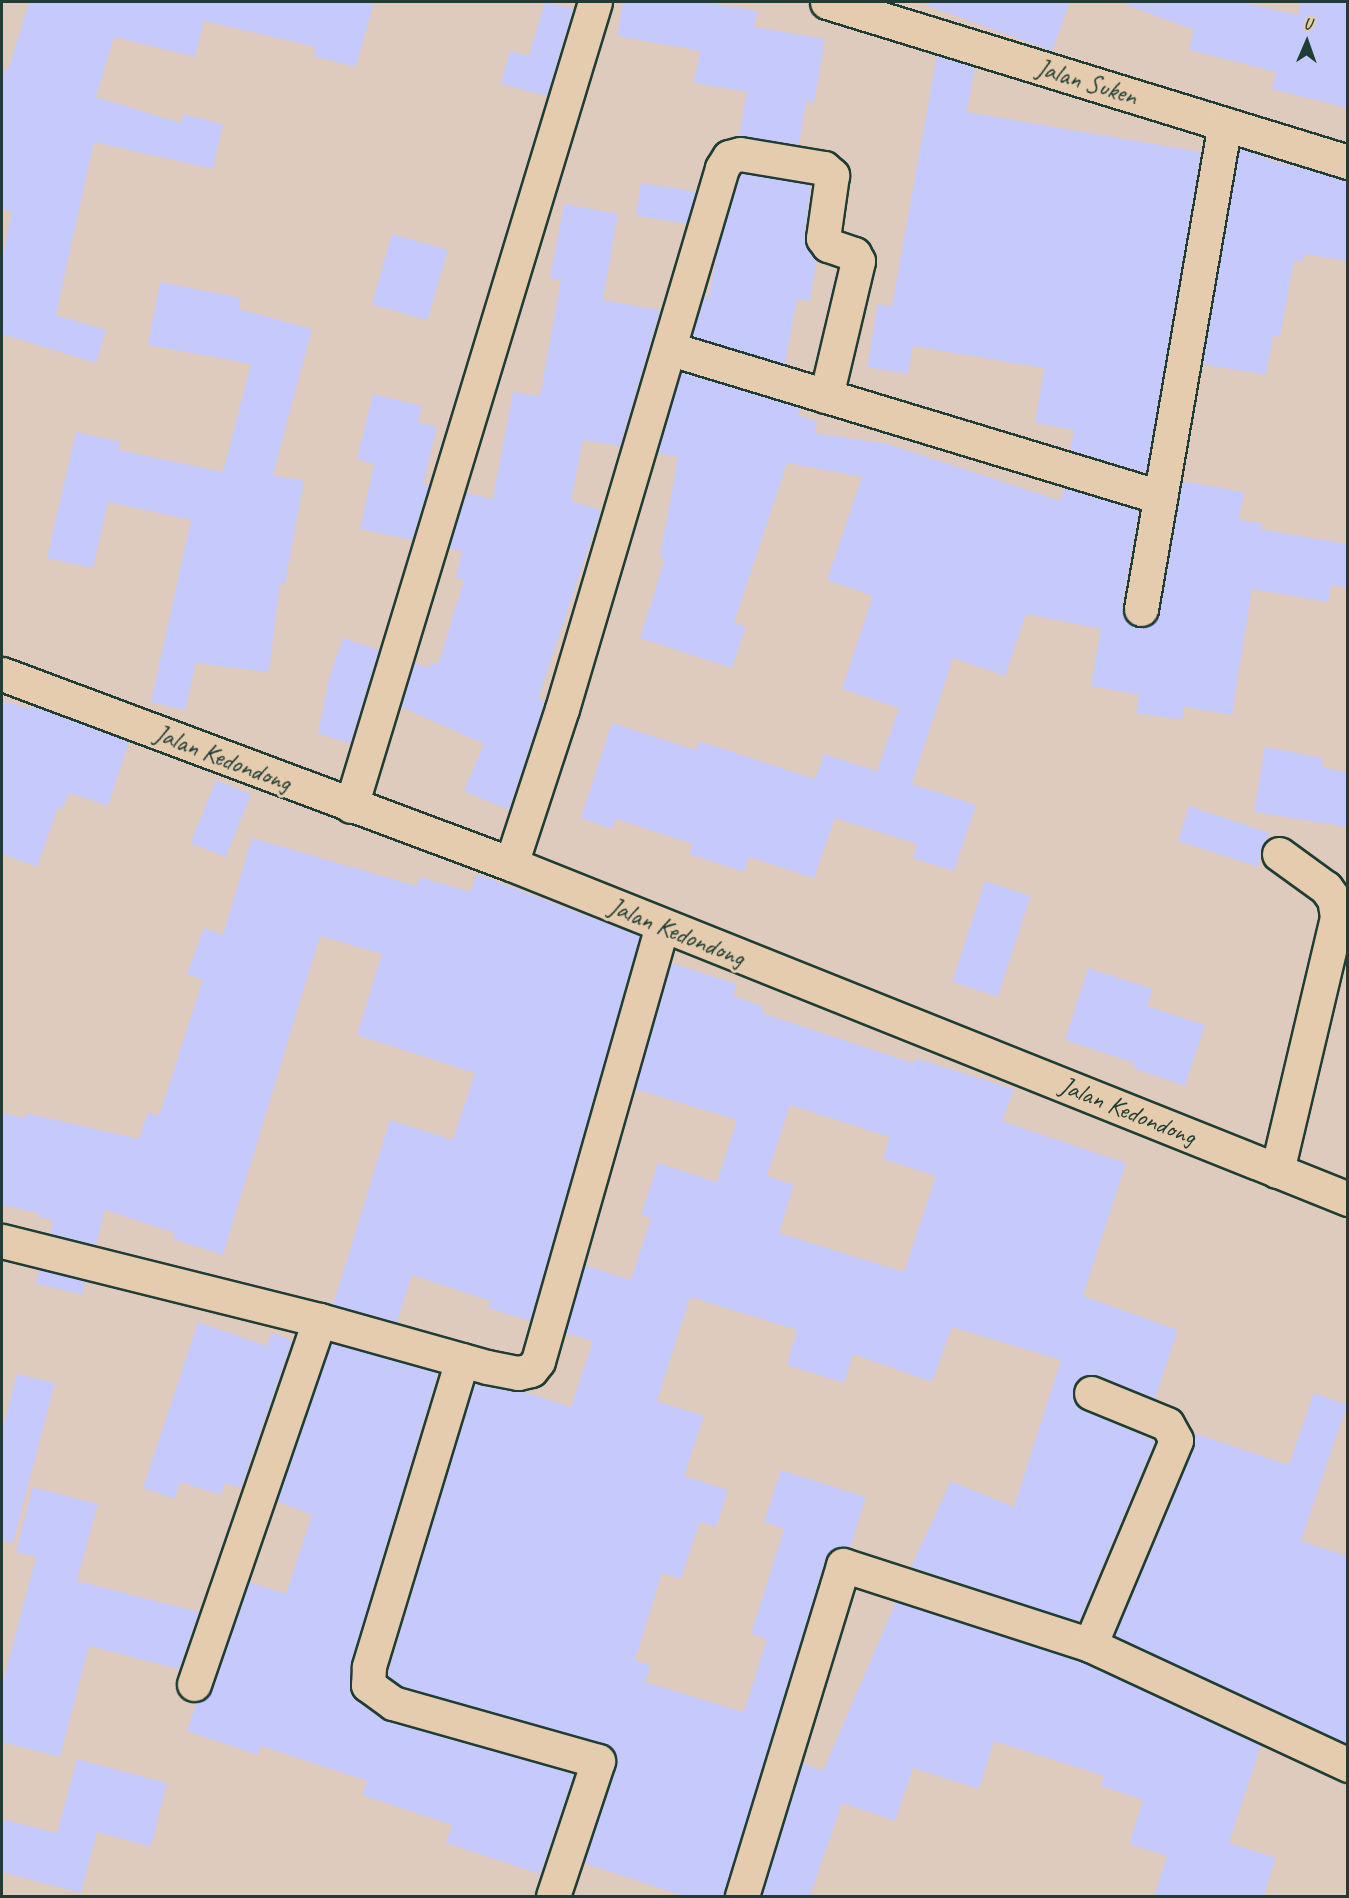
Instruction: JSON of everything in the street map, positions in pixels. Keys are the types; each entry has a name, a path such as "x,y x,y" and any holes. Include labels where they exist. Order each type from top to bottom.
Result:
{"street":[{"path":"351,806 595,2"},
{"name":"Jalan Suken","path":"827,2 1347,162"},
{"path":"1141,609 1225,124"},
{"path":"511,864 562,710 671,349 722,168 729,157 740,154 824,168 832,175 823,238 828,245 854,254 858,261 826,396"},
{"path":"671,349 1160,497"},
{"name":"Jalan Kedondong","path":"2,674 511,864 662,927 1347,1199"},
{"path":"1277,1171 1337,917 1334,899 1326,888 1279,854"},
{"path":"2,1240 319,1320 462,1360 518,1373 531,1370 538,1360 662,927"},
{"path":"194,1684 319,1320"},
{"path":"462,1360 369,1667 368,1685 375,1694 393,1703 598,1761 553,1896"},
{"path":"1090,1645 1176,1440 1167,1424 1091,1393"},
{"path":"742,1896 843,1565 1090,1645 1347,1765"}],"building":[{"path":"29,2 374,2 356,67 313,56 316,47 204,21 195,57 114,37 96,97 181,123 183,114 223,124 213,169 94,142 56,315 106,330 96,363 2,334 2,261 12,212 2,209 2,69 8,71"},
{"path":"545,2 573,9 547,96 501,84 510,51 529,56"},
{"path":"623,2 703,2 758,11 754,27 825,39 814,103 806,101 799,145 739,136 747,92 694,83 700,51 617,36"},
{"path":"926,2 1070,2 1052,51 926,5"},
{"path":"1127,2 1242,2 1298,15 1301,2 1347,2 1347,108 1272,89 1276,72 1189,50 1194,30 1127,5"},
{"path":"937,55 975,67 967,112 1201,152 1146,473 1070,450 1074,430 1035,423 1044,368 913,346 908,374 867,367 878,304 892,306"},
{"path":"1240,148 1273,161 1347,180 1347,261 1305,254 1303,262 1294,260 1280,337 1273,336 1266,375 1202,364"},
{"path":"741,173 811,185 804,236 808,249 817,259 810,301 797,299 785,364 692,336 705,296 709,297 718,249"},
{"path":"641,183 695,192 690,224 636,216"},
{"path":"564,204 618,214 603,300 660,310 620,446 583,440 571,501 601,510 538,699 545,701 509,810 464,791 484,744 401,707 414,663 429,668 431,662 438,665 464,580 456,578 462,551 449,548 466,493 493,499 513,392 540,396 561,280 550,278"},
{"path":"392,234 448,250 428,320 372,304"},
{"path":"160,282 241,298 239,309 312,329 273,475 304,481 285,584 280,583 269,672 196,663 185,710 151,702 191,520 108,502 93,568 47,558 76,432 121,442 119,450 223,472 251,364 148,345"},
{"path":"681,372 800,408 798,415 817,422 815,433 888,444 1061,501 1064,487 1139,510 1122,606 1124,616 1137,627 1148,626 1159,613 1182,481 1244,492 1239,520 1262,523 1260,529 1347,544 1347,588 1331,585 1328,602 1252,589 1232,715 1184,707 1182,720 1136,713 1139,695 1091,686 1101,629 1026,614 1005,676 953,658 912,784 976,805 954,871 913,858 917,844 835,818 814,878 749,857 744,872 689,854 693,844 616,819 612,829 581,818 612,723 696,750 699,741 815,779 824,754 877,771 899,708 842,689 873,596 827,580 862,477 787,463 734,623 746,627 732,668 640,638 665,559 660,557 678,457 657,453"},
{"path":"373,394 422,406 418,422 437,427 423,484 429,485 412,540 360,529 374,464 357,459"},
{"path":"343,638 379,650 350,744 318,733 329,679"},
{"path":"2,701 32,709 33,706 129,742 108,806 69,793 63,809 58,807 37,867 2,854"},
{"path":"1265,747 1323,758 1322,767 1347,772 1347,827 1254,812"},
{"path":"216,780 251,794 226,857 191,843"},
{"path":"1189,806 1270,833 1260,852 1259,867 1178,841"},
{"path":"252,838 417,886 419,877 470,892 477,874 640,936 530,1321 488,1308 490,1301 412,1275 397,1322 333,1305 390,1120 453,1140 475,1073 357,1035 382,954 320,936 223,1255 173,1239 175,1233 105,1210 96,1245 50,1234 53,1220 38,1217 39,1213 2,1205 2,1113 25,1118 26,1113 139,1139 148,1112 159,1116 203,980 187,974 204,928 223,935"},
{"path":"985,881 1031,896 998,997 952,982"},
{"path":"671,963 737,984 733,996 764,1007 762,1013 913,1063 915,1058 1014,1089 1002,1121 1126,1163 1083,1296 1178,1330 1155,1399 1098,1375 1080,1378 1073,1386 1073,1396 1083,1410 1155,1441 1079,1622 911,1567 951,1481 1014,1507 1061,1360 952,1327 932,1382 853,1354 844,1383 787,1365 797,1330 690,1297 657,1401 704,1416 684,1476 728,1490 716,1527 700,1522 681,1579 662,1573 635,1660 651,1666 645,1682 744,1712 767,1639 751,1634 784,1529 764,1522 781,1470 866,1497 850,1548 838,1547 825,1560 724,1896 684,1896 584,1863 616,1767 611,1748 401,1686 387,1676 475,1383 521,1391 571,1407 593,1341 566,1333 585,1265 631,1280 651,1218 641,1215 658,1163 717,1182 737,1120 635,1089","holes":["790,1105 890,1137 883,1159 936,1176 904,1272 779,1233 794,1185 767,1176"]},
{"path":"1088,968 1153,989 1147,1006 1205,1025 1185,1086 1133,1068 1135,1063 1065,1040"},
{"path":"39,1270 86,1281 83,1294 36,1284"},
{"path":"198,1322 267,1346 271,1333 292,1340 241,1488 225,1483 221,1495 180,1482 175,1499 143,1488"},
{"path":"331,1343 438,1373 351,1662 351,1693 388,1721 574,1774 540,1874 446,1843 452,1825 362,1795 367,1781 261,1746 258,1755 187,1731 197,1702 212,1690 249,1582 286,1594 312,1515 277,1501"},
{"path":"17,1374 55,1383 13,1543 2,1541 2,1432"},
{"path":"1314,1393 1347,1405 1301,1541 1347,1556 1347,1744 1114,1636 1193,1447 1193,1433 1289,1465"},
{"path":"33,1487 98,1504 77,1581 199,1612 179,1669 89,1646 60,1757 2,1742 2,1686 36,1557 16,1552"},
{"path":"896,1602 1083,1662 1261,1745 1229,1843 1276,1858 1264,1896 1154,1896 1167,1856 1129,1844 1143,1800 1101,1786 1104,1776 994,1741 979,1789 913,1768 895,1821 842,1803 810,1896 761,1896 802,1763 823,1771"},
{"path":"77,1759 167,1783 151,1847 97,1832 81,1893 2,1872 2,1819 57,1833"}]}
